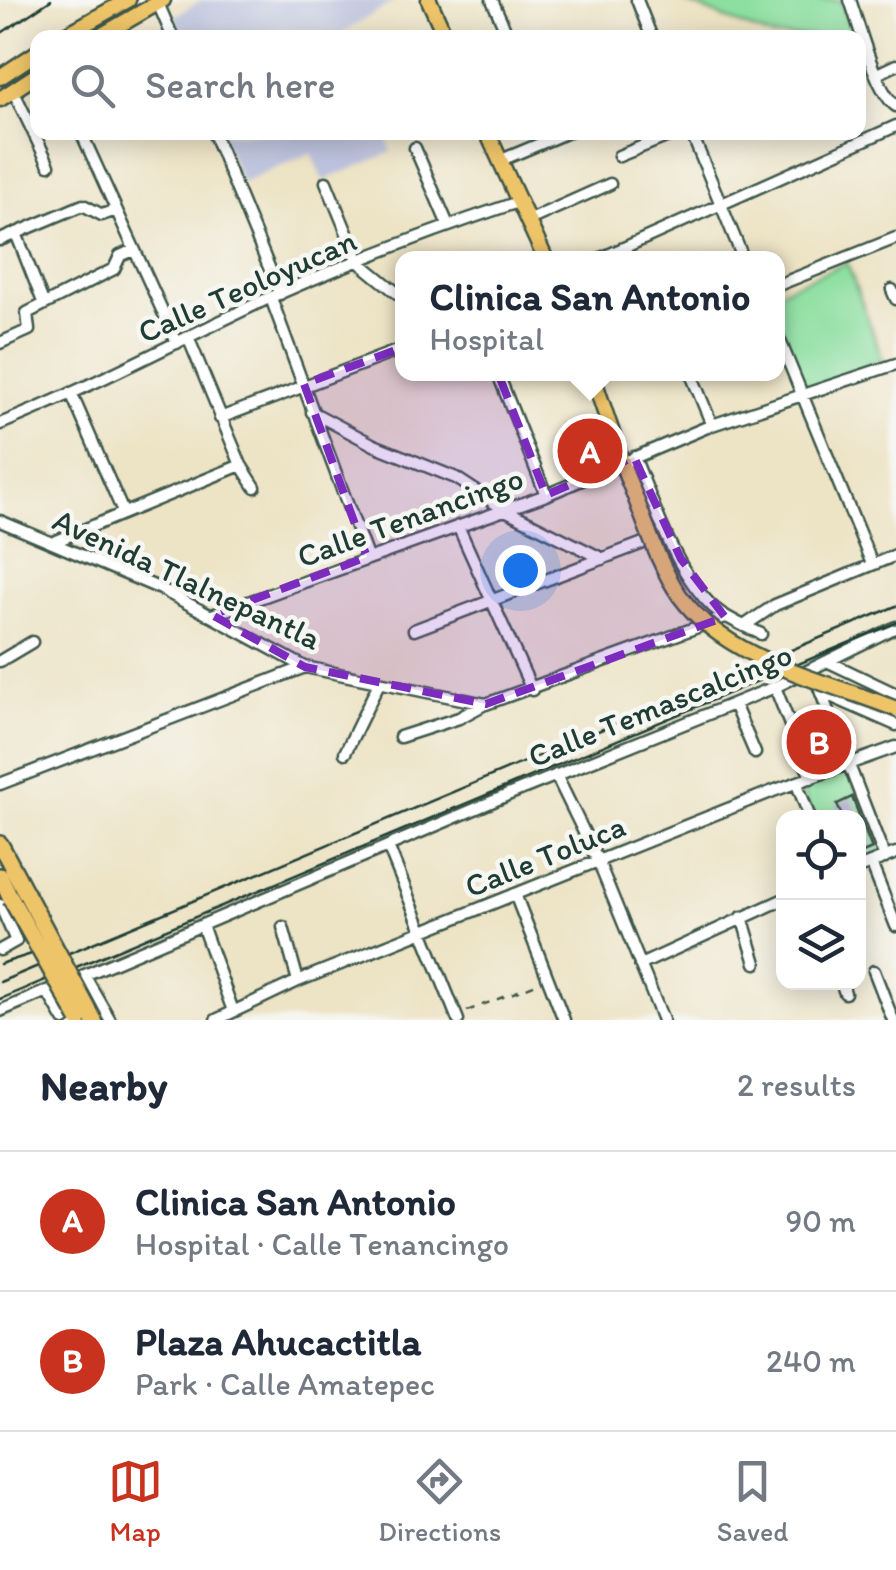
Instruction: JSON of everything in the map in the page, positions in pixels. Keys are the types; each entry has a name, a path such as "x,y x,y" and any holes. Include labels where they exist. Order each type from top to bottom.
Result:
{"highway":[{"path":"0,844 12,899 94,1020"},
{"path":"0,876 78,1020"}],"main road":[{"path":"74,30 128,0"},
{"path":"429,0 442,30"},
{"path":"111,30 161,1"},
{"path":"0,78 30,57"},
{"path":"0,99 30,79"},
{"path":"491,140 542,251"},
{"path":"595,381 664,568 695,614 756,654 896,709"}],"street":[{"path":"492,0 505,30"},
{"path":"637,0 649,30"},
{"path":"850,0 861,30"},
{"path":"161,1 170,30"},
{"path":"866,44 893,104"},
{"path":"877,74 896,65"},
{"path":"14,90 30,124"},
{"path":"866,139 896,126"},
{"path":"37,140 49,165"},
{"path":"85,140 240,466 255,487"},
{"path":"216,140 276,296 312,412 367,557"},
{"path":"500,161 549,140"},
{"path":"619,156 658,140"},
{"path":"694,140 740,251"},
{"path":"616,251 863,140"},
{"path":"415,148 448,225"},
{"path":"326,182 359,262 395,291"},
{"path":"527,221 610,184"},
{"name":"Calle Teoloyucan","path":"0,424 72,395 276,296 448,225 518,202"},
{"path":"0,240 83,205 102,215 116,210"},
{"path":"16,233 43,302"},
{"path":"785,282 896,238"},
{"path":"0,343 29,330 25,315 43,302 114,269 120,256 134,250"},
{"path":"220,418 395,352"},
{"path":"785,352 872,564"},
{"name":"Calle Tenancingo","path":"212,615 628,466 712,425 896,364"},
{"path":"501,381 546,494"},
{"path":"693,381 712,425"},
{"path":"72,395 123,512"},
{"path":"312,412 374,445 456,478 504,510 602,559"},
{"path":"54,542 240,466"},
{"path":"628,466 701,593 726,617 761,634"},
{"name":"Avenida Tlalnepantla","path":"0,521 212,615 305,667 486,704 726,617"},
{"path":"458,526 532,690"},
{"path":"414,630 646,542"},
{"path":"744,626 775,605 896,555"},
{"name":"Calle Temascalcingo","path":"0,1011 510,794 775,688 896,627"},
{"path":"0,661 32,642"},
{"path":"830,662 896,694"},
{"path":"0,784 305,667"},
{"path":"812,670 890,855 866,865"},
{"path":"345,753 380,683"},
{"path":"775,688 811,778"},
{"path":"821,692 896,725"},
{"path":"400,737 459,718 486,704"},
{"path":"734,704 754,753"},
{"name":"Calle Toluca","path":"224,1017 298,981 896,746"},
{"path":"556,775 598,861 663,1020"},
{"path":"797,784 807,810"},
{"path":"388,846 457,1018"},
{"path":"871,863 896,926"},
{"path":"515,894 564,1020"},
{"path":"0,950 16,941 12,899"},
{"path":"640,965 782,900"},
{"path":"742,917 756,963"},
{"path":"202,925 224,1017"},
{"path":"282,927 298,981"},
{"path":"874,972 893,1020"},
{"path":"84,975 110,1020"},
{"path":"47,991 64,1020"}],"path":[{"path":"457,1018 548,979"}],"highlighted area":[{"path":"477,320 546,495 634,457 681,559 725,617 486,704 305,667 212,615 367,557 304,384"}],"shaded area":[{"path":"202,0 396,0 347,30 176,30 171,18"},
{"path":"223,140 387,140 392,152 323,181 311,153 242,183"}],"green space":[{"path":"680,0 840,0 851,30 754,30"},
{"path":"847,263 883,360 803,391 785,349 785,288"},
{"path":"827,712 845,757 819,769 810,766 793,727"},
{"path":"849,770 865,810 809,810 799,783"},
{"path":"866,811 884,855 866,861"}],"building":[{"path":"598,426 610,459 580,471 568,439"},
{"path":"852,797 857,810 840,810 837,804"}],"railway":[{"path":"0,34 51,0"},
{"path":"0,982 896,606"},
{"path":"0,999 896,623"},
{"path":"0,964 41,951"}],"place":[{"name":"Clinica San Antonio","path":"590,451"},
{"name":"Plaza Ahucactitla","path":"819,742"}]}
